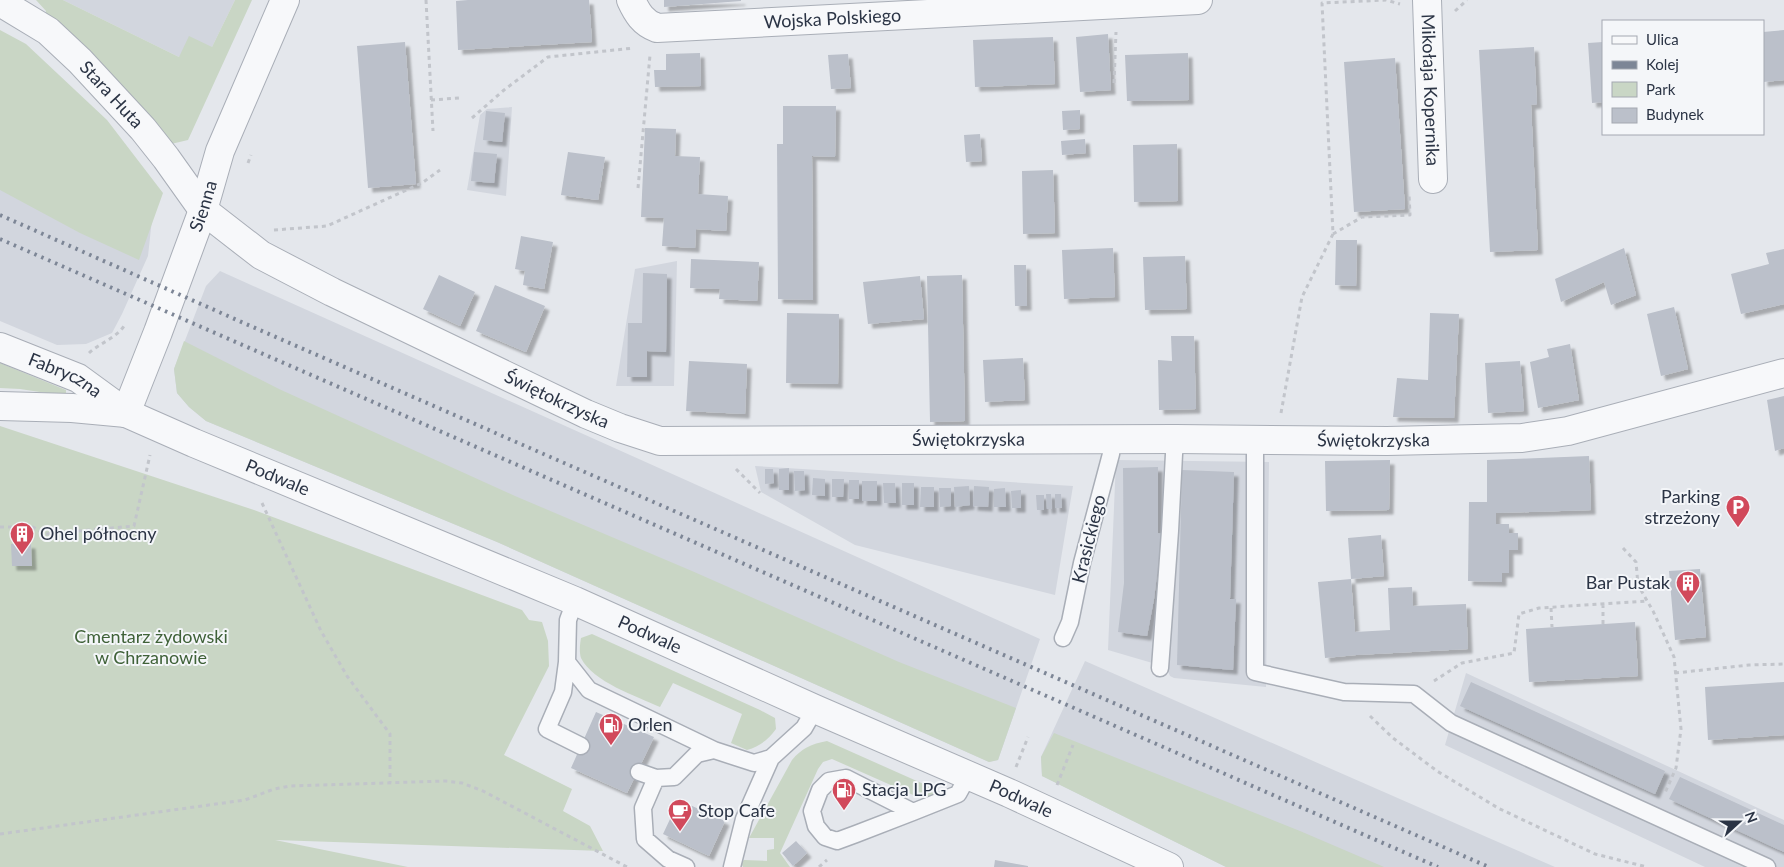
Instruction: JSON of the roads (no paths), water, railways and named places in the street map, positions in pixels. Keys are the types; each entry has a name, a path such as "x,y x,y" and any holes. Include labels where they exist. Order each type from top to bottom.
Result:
{"street":[{"name":"Sienna","path":"126,412 203,210 220,151 285,0"},
{"name":"Wojska Polskiego","path":"631,0 636,11 654,35 1119,9 1198,0"},
{"name":"Mikołaja Kopernika","path":"1426,0 1433,179"},
{"name":"Stara Huta","path":"6,3 48,31 80,60 166,158 203,210"},
{"name":"Świętokrzyska","path":"203,210 261,255 332,292 586,414 660,441 1113,439 1387,441 1522,438 1568,430 1784,374"},
{"name":"Fabryczna","path":"0,346 78,378 126,412"},
{"path":"0,406 126,412"},
{"name":"Podwale","path":"126,412 194,443 575,601 815,710 1010,793 1169,867"}],"lane":[{"name":"Krasickiego","path":"1063,638 1070,622 1082,563 1111,454 1113,439"},
{"path":"1160,668 1176,439"},
{"path":"1255,440 1256,672 1344,692 1395,695 1414,694 1451,723 1767,867"},
{"path":"575,601 568,620 567,662 563,692 547,729 581,746"},
{"path":"567,662 589,690 714,750 754,763 771,758"},
{"path":"732,867 744,819 771,758 804,728 815,710"},
{"path":"639,772 656,778 674,777 697,754 714,750"},
{"path":"913,812 846,778 829,781 820,790 812,810 816,826 825,838 837,841 913,812 958,794 968,776"},
{"path":"656,778 643,808 645,840 668,859 686,867"}],"railway":[{"path":"0,215 1489,867"},
{"path":"0,239 1438,867"}],"place":[{"name":"Parking strzeżony","path":"1738,528"},
{"name":"Ohel północny","path":"22,555"},
{"name":"Bar Pustak","path":"1688,604"},
{"name":"Orlen","path":"611,746"},
{"name":"Stacja LPG","path":"844,811"},
{"name":"Stop Cafe","path":"680,832"}],"park label":[{"name":"Cmentarz żydowski w Chrzanowie","path":"151,648"}]}
